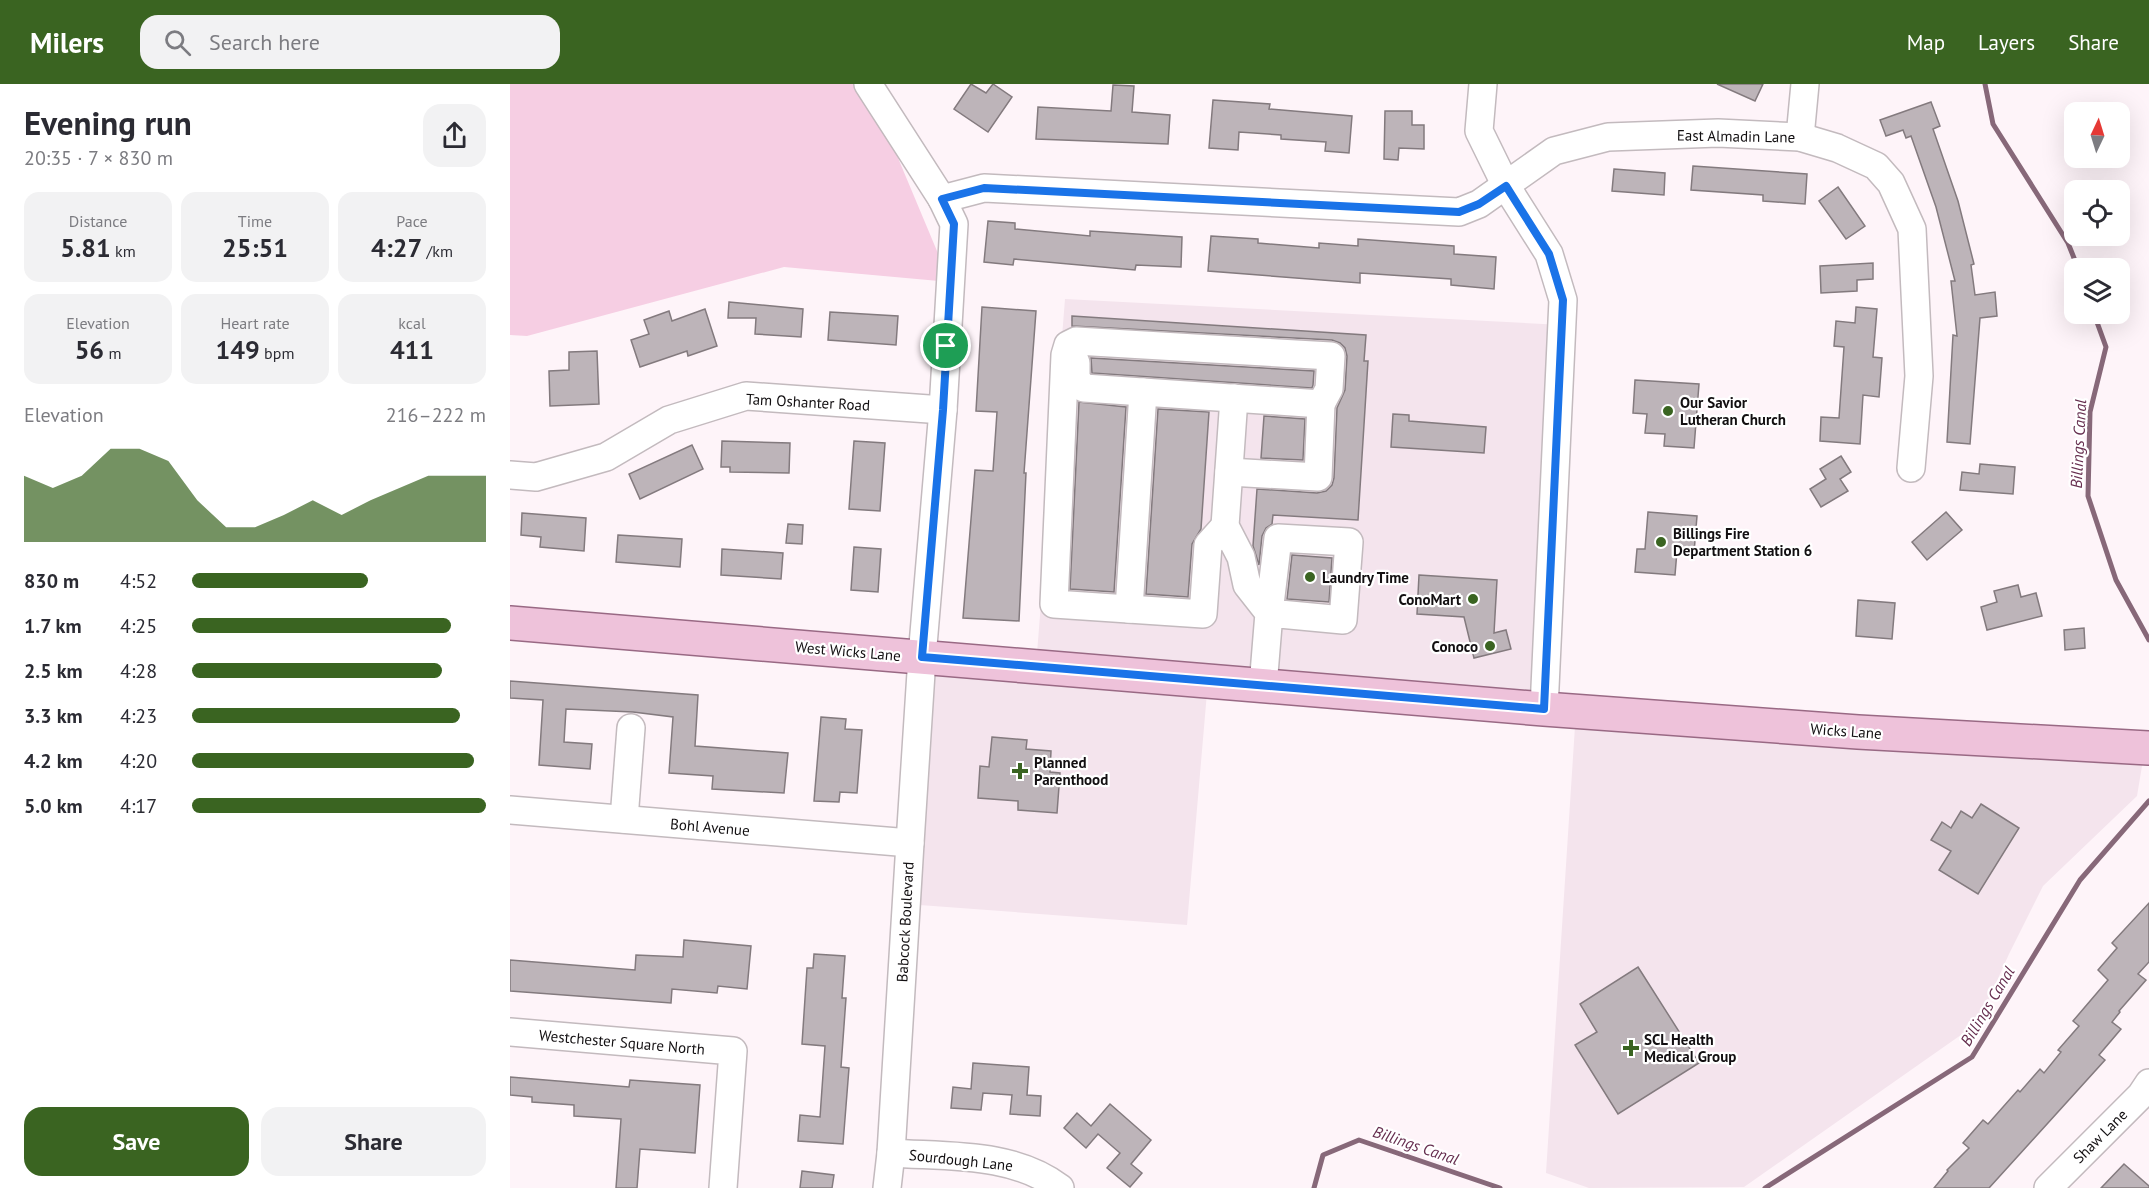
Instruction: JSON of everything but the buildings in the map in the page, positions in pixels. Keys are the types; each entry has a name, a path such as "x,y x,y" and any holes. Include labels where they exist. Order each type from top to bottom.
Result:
{"main road":[{"name":"West Wicks Lane","path":"510,623 1544,709"},
{"name":"Wicks Lane","path":"1544,709 1858,732 2147,748"}],"street":[{"name":"Babcock Boulevard","path":"868,84 942,199 954,224 943,410 922,657 887,1188"},
{"path":"1483,84 1479,132 1506,186 1549,254 1563,300 1544,709"},
{"path":"1800,137 1805,84"},
{"name":"East Almadin Lane","path":"942,199 984,188 1459,212 1479,204 1554,151 1608,137 1718,133 1800,137 1837,148 1876,166 1891,183 1912,229 1919,376 1911,468"},
{"path":"1225,526 1208,545 1203,614 1054,604 1065,355 1068,345 1076,341 1331,356 1329,389 1321,404 1318,477 1229,472"},
{"path":"1068,345 1076,363 1076,379 1084,388 1321,404"},
{"path":"1129,609 1143,392"},
{"name":"Tam Oshanter Road","path":"510,475 536,477 606,457 669,420 746,396 943,410"},
{"path":"1234,398 1225,526 1241,557 1247,585 1269,613 1263,686"},
{"path":"624,819 631,728"},
{"name":"Bohl Avenue","path":"510,810 910,843"},
{"name":"Westchester Square North","path":"510,1032 733,1051 723,1188"},
{"name":"Shaw Lane","path":"2048,1188 2146,1094"},
{"name":"Sourdough Lane","path":"891,1153 1014,1164 1045,1176 1060,1188"}],"shaded area":[{"path":"510,84 867,84 950,282 784,267 527,336 510,335"},
{"path":"1065,299 1562,325 1544,709 1208,681 1187,925 906,904 922,657 1036,666"},
{"path":"1576,711 2145,748 2137,796 2043,886 1978,1023 1744,1187 1589,1188 1546,1173"}],"waterway":[{"name":"Billings Canal","path":"1985,84 1993,124 2068,243 2074,258"},
{"name":"Billings Canal","path":"2098,324 2106,347 2090,412 2088,496 2116,580 2149,640"},
{"name":"Billings Canal","path":"1765,1188 1972,1057 2080,880 2149,801"},
{"name":"Billings Canal","path":"1314,1188 1323,1155 1359,1140 1500,1188"}],"place":[{"name":"Our Savior Lutheran Church","path":"1668,411"},
{"name":"Billings Fire Department Station 6","path":"1661,542"},
{"name":"Laundry Time","path":"1310,577"},
{"name":"ConoMart","path":"1473,599"},
{"name":"Conoco","path":"1490,646"},
{"name":"Planned Parenthood","path":"1020,771"},
{"name":"SCL Health Medical Group","path":"1631,1048"}],"route":[{"path":"1506,186 1549,254 1563,300 1544,709 922,657 943,410 946,346 954,224 942,199 984,188 1459,212 1479,204 1506,186"}]}
